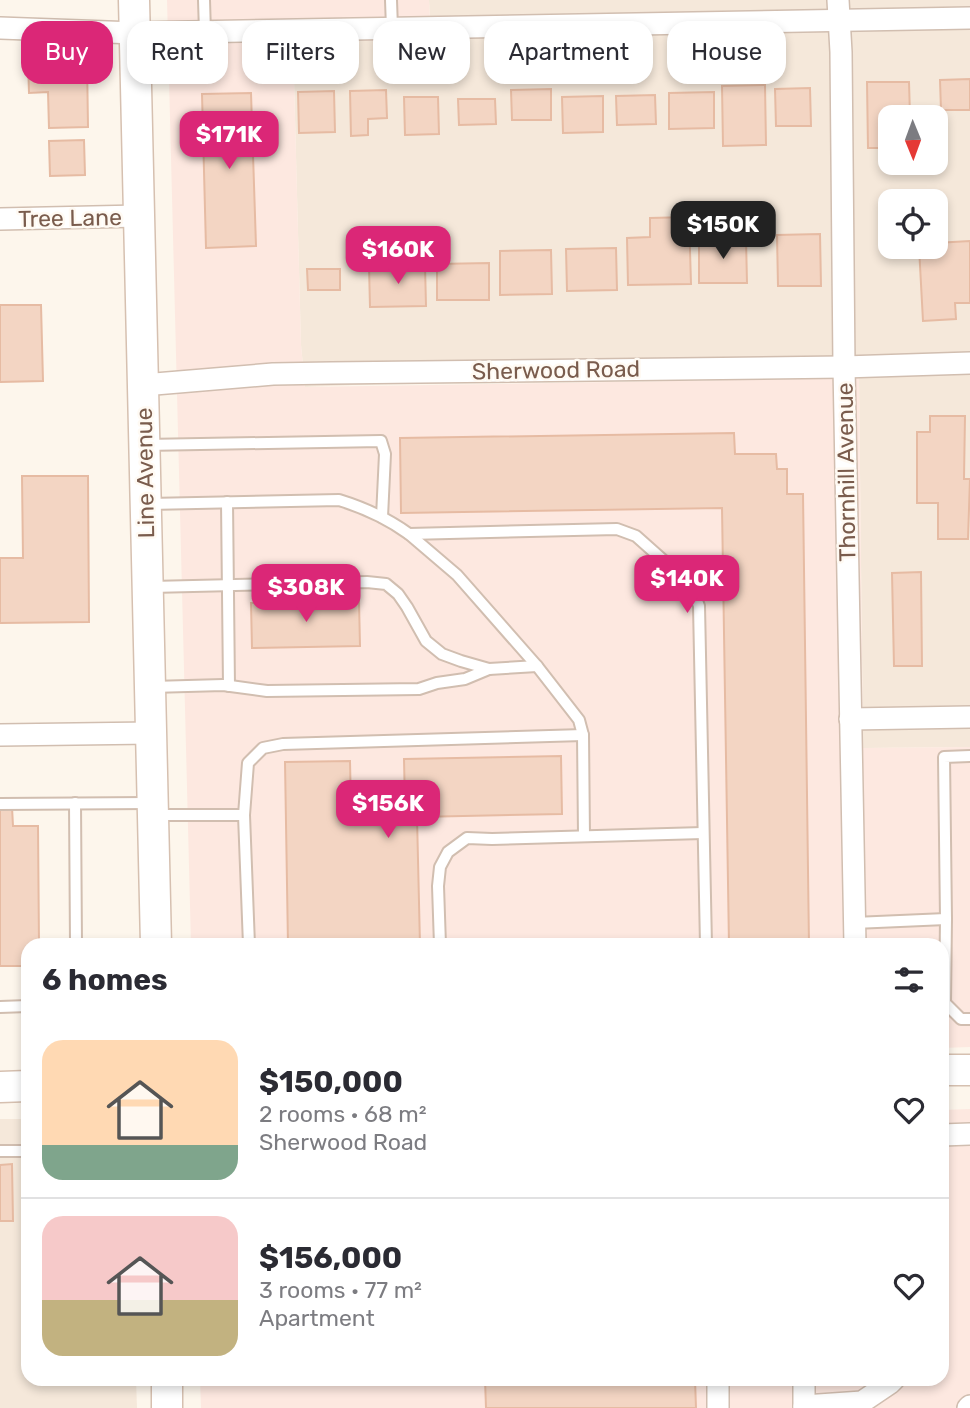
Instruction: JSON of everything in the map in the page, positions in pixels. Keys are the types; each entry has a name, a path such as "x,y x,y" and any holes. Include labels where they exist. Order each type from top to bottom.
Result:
{"main road":[{"name":"Line Avenue","path":"134,0 135,21"},
{"name":"Line Avenue","path":"136,84 156,938"},
{"path":"949,1070 970,1070"},
{"path":"0,1087 21,1086"},
{"path":"167,1386 167,1408"}],"street":[{"path":"470,25 838,10 970,18"},
{"name":"Thornhill Avenue","path":"838,10 841,52 855,938"},
{"path":"0,28 127,33"},
{"path":"228,32 373,28"},
{"name":"Tree Lane","path":"0,219 139,216"},
{"name":"Sherwood Road","path":"143,385 273,374 970,363"},
{"path":"850,719 970,717"},
{"path":"0,734 151,733"},
{"path":"949,1135 970,1134"},
{"path":"718,1386 718,1408"},
{"path":"804,1386 804,1407 862,1402 884,1386"}],"lane":[{"path":"204,0 205,21"},
{"path":"391,0 392,21"},
{"path":"144,445 381,442 386,454 382,517"},
{"path":"145,504 339,500 366,508 395,523 457,575 537,666 579,720 583,735 584,836"},
{"path":"227,502 229,686"},
{"path":"409,534 617,530 636,536 691,586 699,606 706,938"},
{"path":"147,587 367,582 386,584 408,607 426,641 442,654 489,669 537,666"},
{"path":"150,687 229,686 267,691 419,689 465,679 489,669"},
{"path":"248,938 244,815 248,763 263,748 283,744 583,735"},
{"path":"946,938 944,757 970,756"},
{"path":"0,804 75,803 244,815"},
{"path":"75,803 76,938"},
{"path":"440,938 440,867 447,852 467,838 704,833"},
{"path":"854,923 946,919"},
{"path":"0,1007 21,1006"},
{"path":"949,1007 961,1019 970,1019"},
{"path":"0,1152 21,1151"}],"shaded area":[{"path":"167,0 429,0 430,21 373,21 373,41 359,41 359,21 242,21 242,84 294,84 301,345 305,387 859,378 863,748 970,747 970,1047 949,1048 949,938 191,938 169,84 228,84 228,21 168,21"},
{"path":"429,0 970,0 970,747 863,748 859,378 305,387 301,345 294,84 359,84 359,41 373,41 373,84 470,84 470,21 430,21"},
{"path":"970,1109 970,1408 201,1408 200,1386 949,1386 949,1110"},
{"path":"0,1119 21,1119 21,1386 136,1386 137,1408 0,1408"}],"building":[{"path":"970,79 970,110 948,110 948,105 941,105 940,80"},
{"path":"867,82 909,82 910,105 878,105 878,148 868,148"},
{"path":"29,84 87,84 88,127 49,128 48,92 29,93"},
{"path":"765,85 766,145 723,146 722,86"},
{"path":"810,88 811,126 776,126 775,89"},
{"path":"551,89 551,120 512,120 511,90"},
{"path":"386,90 387,118 368,119 368,135 351,136 350,91"},
{"path":"334,91 335,132 299,133 298,92"},
{"path":"714,92 714,128 669,129 669,93"},
{"path":"251,93 256,246 206,248 202,94"},
{"path":"655,95 656,124 617,125 616,96"},
{"path":"603,96 603,132 563,133 562,97"},
{"path":"404,97 438,97 439,134 405,135"},
{"path":"458,99 495,99 496,124 459,125"},
{"path":"84,140 85,175 50,176 49,141"},
{"path":"689,217 691,284 628,285 627,238 650,237 650,218"},
{"path":"820,234 821,286 778,286 777,235"},
{"path":"746,239 747,283 699,283 699,240"},
{"path":"970,241 970,303 955,303 956,319 923,321 920,259 948,259 948,242"},
{"path":"616,248 617,290 567,291 566,249"},
{"path":"551,250 552,294 500,295 500,251"},
{"path":"489,263 489,300 437,300 437,264"},
{"path":"425,265 426,306 370,307 369,266"},
{"path":"307,269 340,269 340,290 308,290"},
{"path":"0,305 41,305 43,381 0,382"},
{"path":"930,416 965,416 964,479 970,479 968,539 938,539 938,503 917,503 917,432 930,432"},
{"path":"734,433 735,454 776,454 777,469 787,469 787,494 803,494 809,938 729,938 722,508 401,513 400,438"},
{"path":"22,476 88,476 89,622 0,623 0,558 23,558"},
{"path":"921,572 922,666 894,666 892,573"},
{"path":"359,601 360,646 252,648 251,603"},
{"path":"561,756 562,814 417,817 420,938 288,938 285,762 350,761 351,807 405,806 404,759"},
{"path":"0,807 12,807 13,826 38,826 39,938 21,938 21,966 0,966"},
{"path":"12,1164 13,1221 0,1221 0,1165"},
{"path":"485,1386 695,1386 696,1408 486,1408"}]}
